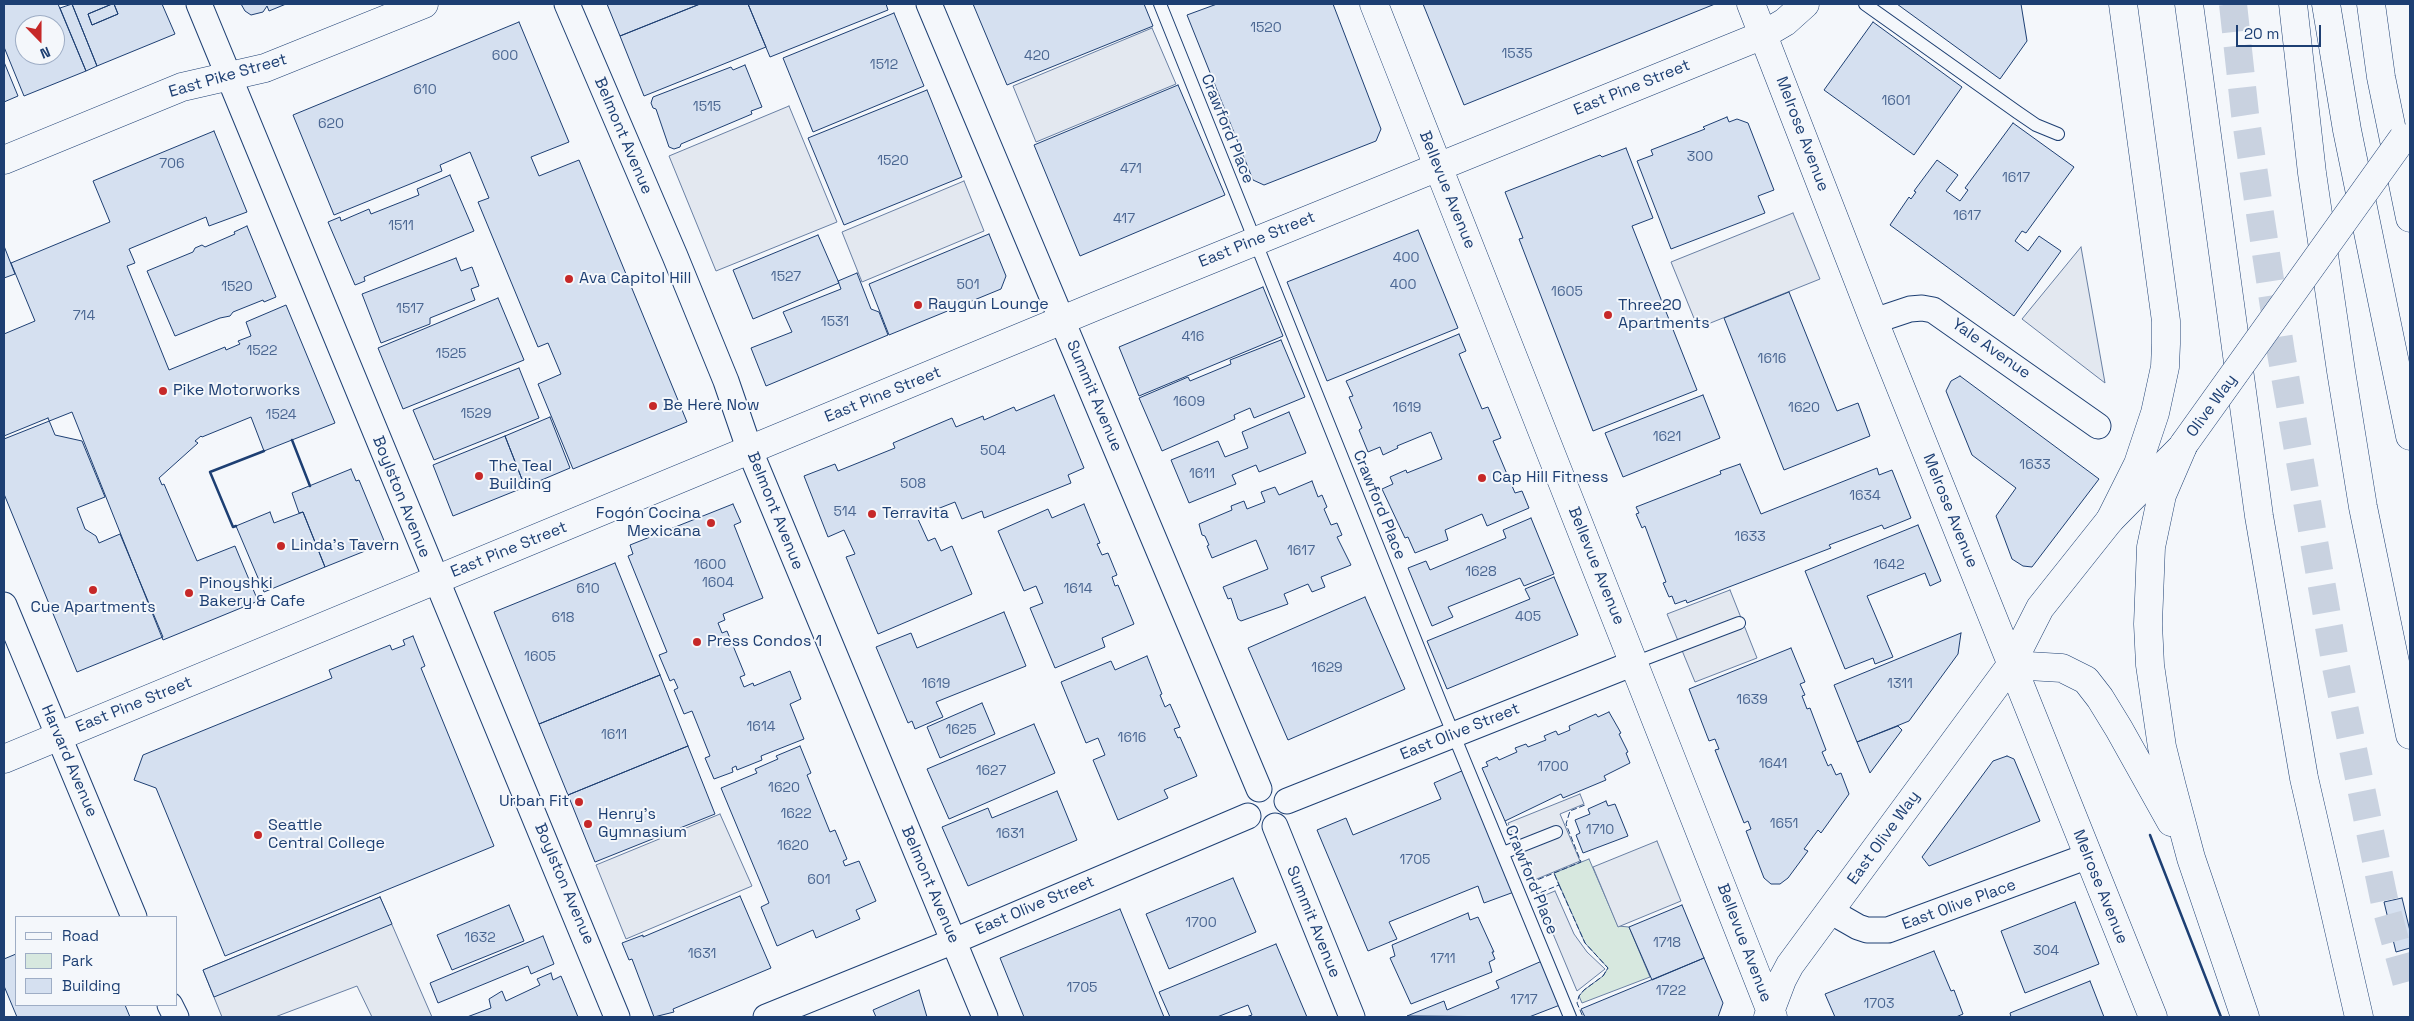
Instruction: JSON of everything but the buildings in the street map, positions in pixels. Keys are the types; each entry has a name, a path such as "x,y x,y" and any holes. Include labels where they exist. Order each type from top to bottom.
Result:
{"main road":[{"name":"East Pike Street","path":"4,160 182,87 265,68 424,4"},
{"name":"Bellevue Avenue","path":"1374,4 1634,663 1770,1015"},
{"name":"Melrose Avenue","path":"1751,4 1874,321 2153,1017"},
{"name":"East Pine Street","path":"4,759 1062,320 1763,35 1785,22 1805,4"},
{"path":"2110,520 2138,464 2155,413 2165,367 2166,344 2166,321 2123,4"},
{"path":"2189,4 2261,526 2304,778 2359,1017"},
{"path":"2293,4 2312,173 2339,362 2363,507 2410,735"},
{"path":"2326,4 2347,130 2410,436"},
{"path":"2371,4 2381,77 2410,218"},
{"name":"Olive Way","path":"2012,665 2040,608 2110,520 2184,444 2407,140"},
{"path":"2184,444 2162,495 2151,547 2148,624 2150,665 2162,747 2191,858 2245,1017"},
{"path":"2012,665 2062,668 2086,680 2100,698 2119,729 2191,858"},
{"name":"East Olive Way","path":"1770,1015 1790,965 2012,665"}],"street":[{"name":"Boylston Avenue","path":"199,4 435,580 568,895 617,1017"},
{"name":"Belmont Avenue","path":"567,4 679,265 726,381 750,451 985,1017"},
{"name":"Summit Avenue","path":"928,4 1259,789"},
{"name":"Yale Avenue","path":"1874,321 1910,309 1922,308 1933,310 2098,426"},
{"name":"Harvard Avenue","path":"4,605 134,916"},
{"name":"East Olive Street","path":"1286,801 1634,663"},
{"path":"1271,787 1278,790 1286,801 1286,815 1283,821 1275,826 1259,827 1248,816 1247,800 1259,789 1271,787"},
{"name":"East Olive Street","path":"766,1017 954,941 1248,816"},
{"name":"Summit Avenue","path":"1275,826 1352,1017"},
{"name":"East Olive Place","path":"1830,910 1867,930 1894,929 2088,856"}],"lane":[{"name":"Crawford Place","path":"1160,4 1454,735 1570,1017"},
{"path":"1865,4 2017,112 2036,124 2058,134"},
{"path":"1634,663 1739,623"},
{"path":"1503,853 1556,832"}],"green space":[{"path":"1589,859 1618,926 1629,927 1650,977 1582,1003 1579,996 1603,976 1608,968 1585,943 1554,873"}],"shaded area":[{"path":"1152,28 1176,84 1036,142 1013,86"},
{"path":"789,106 837,222 716,271 669,156"},
{"path":"964,181 984,231 862,282 842,232"},
{"path":"1793,213 1820,279 1698,328 1671,262"},
{"path":"2081,247 2105,383 2022,319"},
{"path":"1730,590 1757,658 1695,682 1667,614"},
{"path":"1580,794 1584,804 1560,814 1580,861 1532,881 1508,823"},
{"path":"720,814 752,886 626,939 596,865"},
{"path":"1657,841 1681,901 1618,927 1593,867"},
{"path":"1555,891 1574,934 1587,952 1605,969 1577,991 1538,898"},
{"path":"380,897 432,1017 372,1017 357,986 275,1017 222,1017 203,970"}],"tunnel":[{"path":"2233,4 2245,114 2281,353 2336,667 2385,904 2410,995"}],"fence":[{"path":"1521,857 1532,882 1581,862 1566,824 1570,811 1585,805"},
{"path":"1505,821 1512,837"},
{"path":"1532,882 1537,894 1559,885 1554,873"},
{"path":"1559,885 1585,943 1608,968 1603,976 1579,996 1577,1003 1583,1017"}],"wall":[{"path":"292,440 310,486"},
{"path":"236,526 233,527 210,472 264,451"},
{"path":"2150,835 2221,1017"}],"place":[{"name":"Ava Capitol Hill","path":"569,279"},
{"name":"Raygun Lounge","path":"918,305"},
{"name":"Three20 Apartments","path":"1608,315"},
{"name":"Pike Motorworks","path":"163,391"},
{"name":"Be Here Now","path":"653,406"},
{"name":"The Teal Building","path":"479,476"},
{"name":"Cap Hill Fitness","path":"1482,478"},
{"name":"Terravita","path":"872,514"},
{"name":"Fogón Cocina Mexicana","path":"711,523"},
{"name":"Linda's Tavern","path":"281,546"},
{"name":"Cue Apartments","path":"93,590"},
{"name":"Pinoyshki Bakery & Cafe","path":"189,593"},
{"name":"Press Condos 1","path":"697,642"},
{"name":"Urban Fit","path":"579,802"},
{"name":"Henry's Gymnasium","path":"588,824"},
{"name":"Seattle Central College","path":"258,835"}]}
